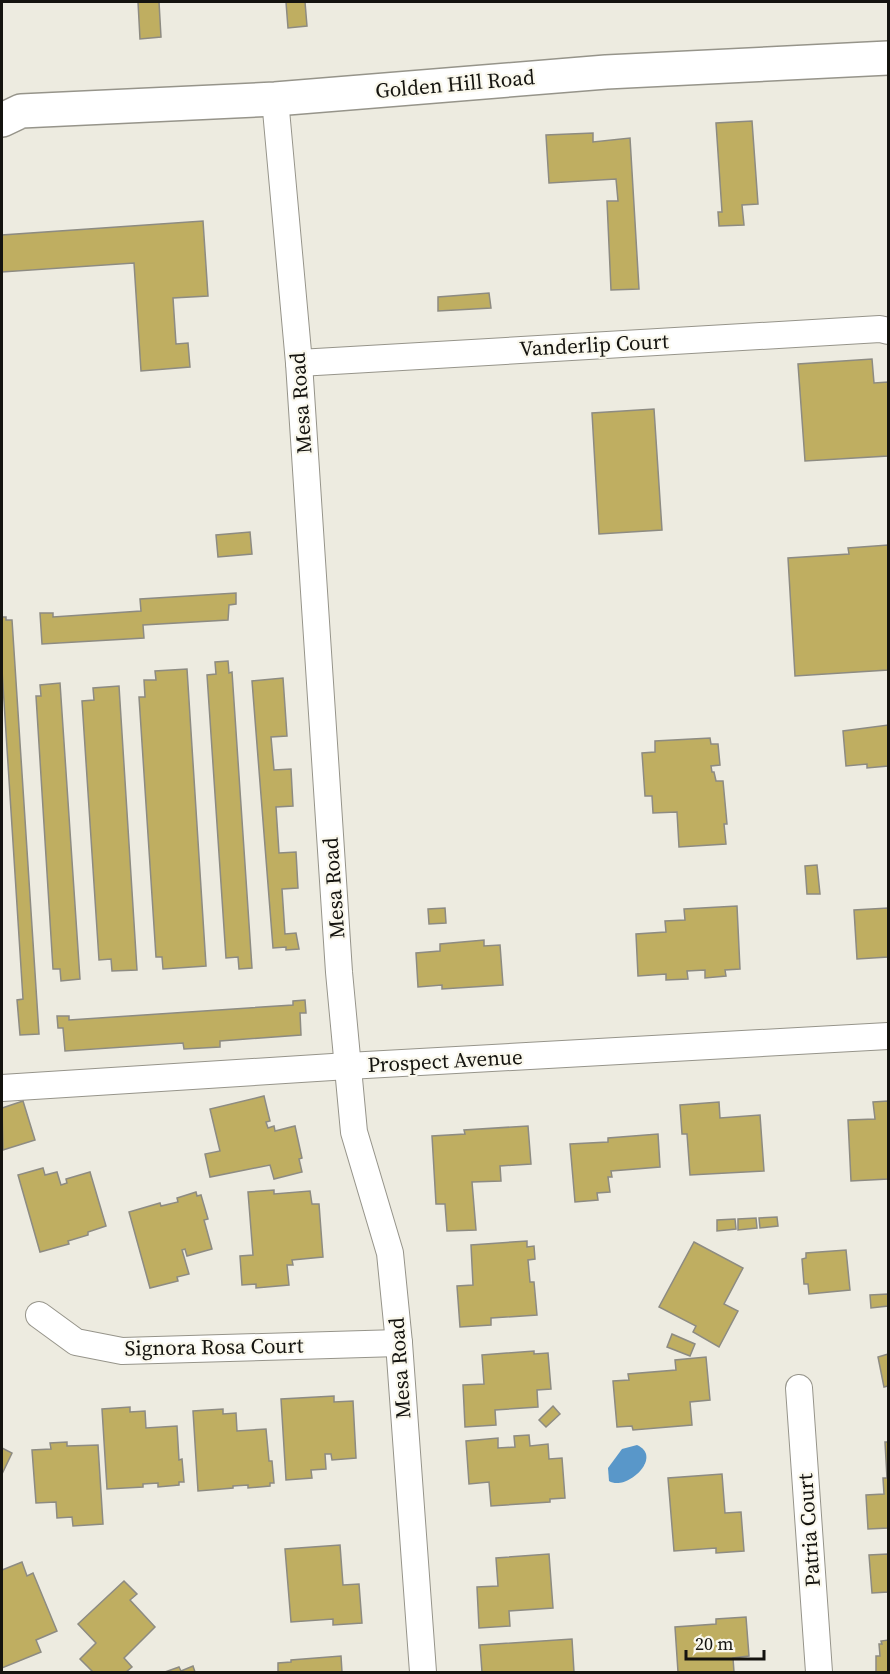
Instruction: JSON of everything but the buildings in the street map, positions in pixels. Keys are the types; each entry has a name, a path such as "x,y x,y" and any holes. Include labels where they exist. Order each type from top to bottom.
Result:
{"main road":[{"name":"Golden Hill Road","path":"8,112 275,99 606,72 888,58"}],"street":[{"name":"Mesa Road","path":"275,99 299,363 339,960 354,1132 390,1253 399,1343 423,1672"},
{"name":"Vanderlip Court","path":"299,363 868,329 888,331"},
{"name":"Prospect Avenue","path":"2,1088 888,1036"},
{"name":"Signora Rosa Court","path":"39,1315 76,1342 122,1351 399,1343"},
{"name":"Patria Court","path":"799,1388 819,1672"}],"water":[{"path":"637,1445 644,1450 646,1457 640,1472 624,1482 609,1481 608,1468 622,1449"}]}
